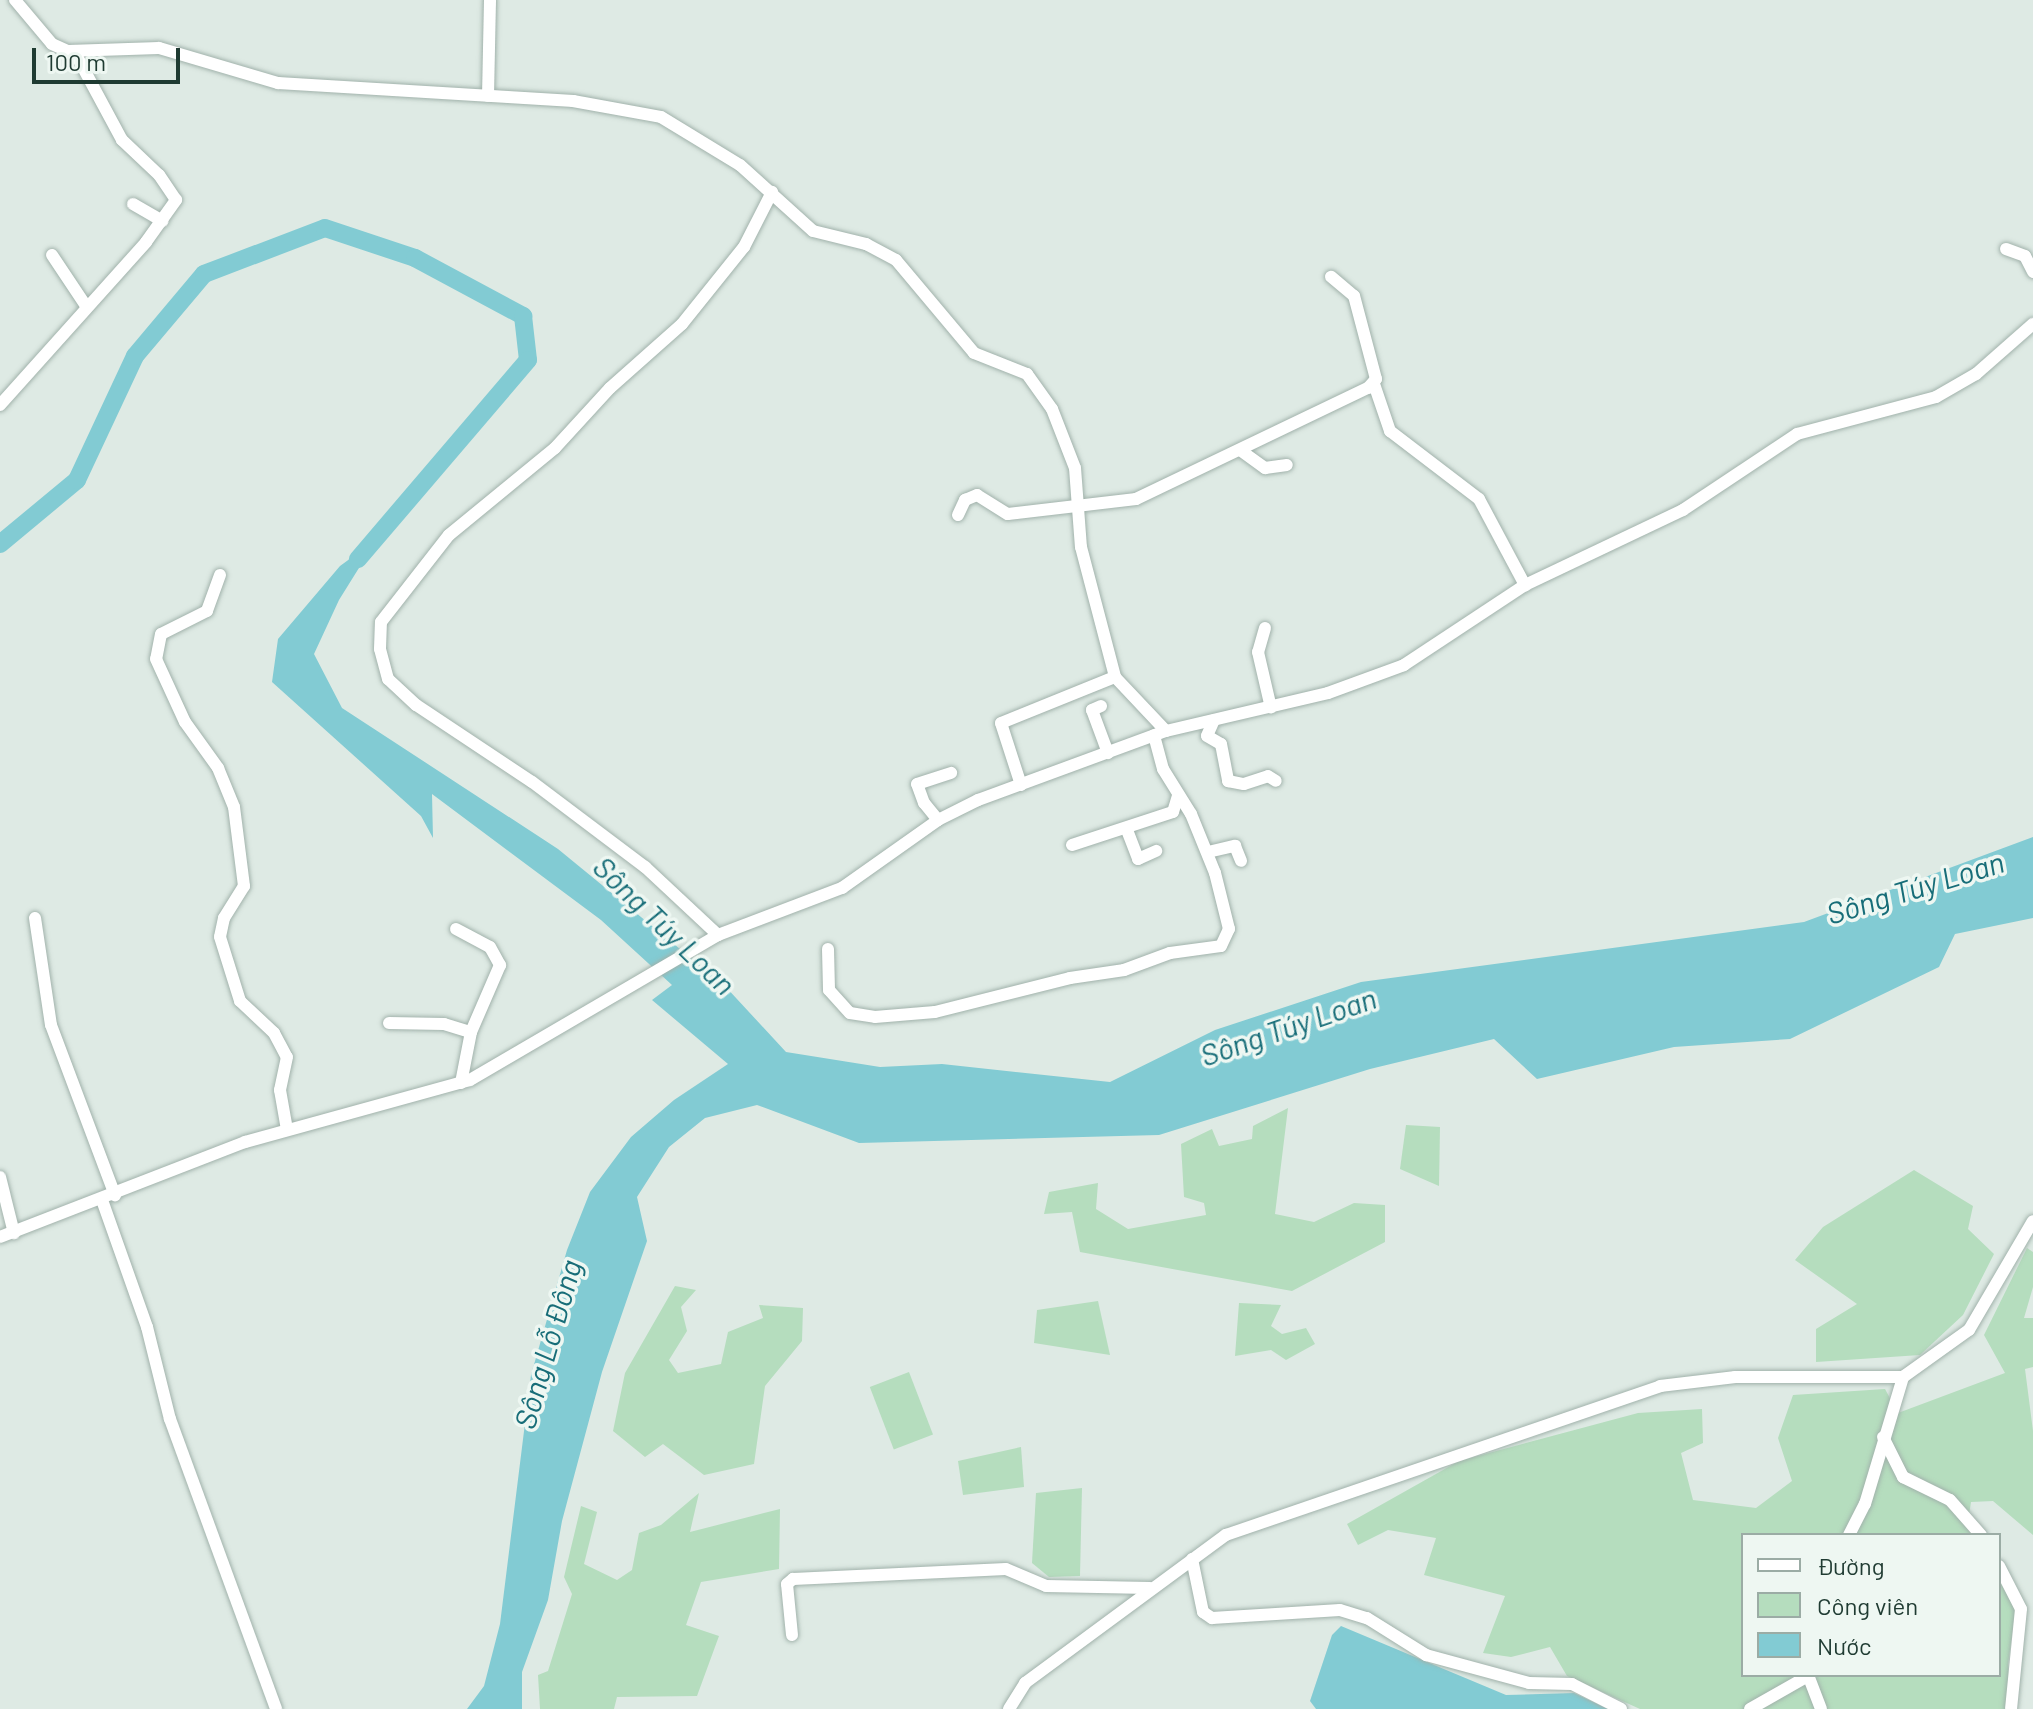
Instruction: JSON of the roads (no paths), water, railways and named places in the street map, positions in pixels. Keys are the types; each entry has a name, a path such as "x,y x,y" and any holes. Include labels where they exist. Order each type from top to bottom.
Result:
{"street":[{"path":"15,0 52,44 74,51 159,48 278,83 573,101 661,117 740,165 813,231 866,244 896,260 974,353 1027,374 1052,409 1075,468 1093,606 1115,677 1160,733 1178,796 1208,852 1229,938 1221,946 1170,953 1124,970 1070,978 935,1012 875,1017 850,1013 829,990 828,949"},
{"path":"488,96 490,0"},
{"path":"0,405 163,221 175,195 122,140 74,51"},
{"path":"718,935 645,867 532,782 416,705 388,679 380,649 381,622 449,535 555,448 610,388 682,324 744,247 772,192"},
{"path":"133,204 163,221"},
{"path":"2006,249 2025,256 2033,272"},
{"path":"52,255 86,306"},
{"path":"1331,277 1354,296 1370,347 1374,384 1390,431 1479,499 1525,585"},
{"path":"0,1237 287,1129 461,1083 718,935 842,888 938,820 1021,785 1160,733 1271,708 1404,665 1525,585 1683,510 1797,434 1936,397 1976,374 2033,324"},
{"path":"0,384 10,394"},
{"path":"958,515 965,500 977,495 1006,514 1136,499 1374,384"},
{"path":"1240,450 1265,468 1287,465"},
{"path":"220,575 207,611 161,634 156,659 185,722 211,756 234,807 244,886 224,918 220,937 240,1001 274,1033 287,1057 280,1090 287,1129"},
{"path":"1265,628 1258,652 1271,708"},
{"path":"1021,785 1001,723 1115,677"},
{"path":"1101,706 1092,710 1108,753"},
{"path":"1214,720 1207,736 1221,744 1228,781 1244,784 1268,776 1276,781"},
{"path":"938,820 913,783 951,773"},
{"path":"1072,845 1127,830 1173,812 1178,796"},
{"path":"1127,830 1138,859 1156,851"},
{"path":"1208,852 1235,846 1241,861"},
{"path":"35,918 51,1025 109,1197 170,1419 276,1709"},
{"path":"456,929 490,947 500,965 471,1032 461,1083"},
{"path":"389,1023 444,1024 471,1032"},
{"path":"0,1177 14,1233"},
{"path":"1009,1709 1025,1683 1226,1535 1660,1386 1735,1377 1903,1377 1969,1330 2033,1221"},
{"path":"1850,1533 1862,1513 1903,1377"},
{"path":"1883,1437 1903,1477 1961,1508 1980,1533"},
{"path":"1192,1559 1203,1612 1212,1618 1340,1610 1367,1618 1426,1655 1529,1683 1572,1684 1621,1709"},
{"path":"792,1635 787,1584 793,1579 1006,1569 1046,1586 1150,1588"},
{"path":"2001,1570 2021,1609 2011,1709"},
{"path":"1750,1709 1805,1677"},
{"path":"1809,1677 1821,1709"}],"water":[{"name":"Sông Lỗ Đông","path":"377,539 339,600 314,654 342,708 558,849 724,985 786,1052 880,1067 942,1064 1110,1082 1215,1030 1361,982 1804,922 2033,837 2033,918 1955,934 1939,967 1790,1039 1674,1047 1537,1079 1494,1039 1370,1069 1159,1135 859,1143 757,1105 705,1118 669,1147 637,1197 647,1241 602,1372 562,1521 548,1600 522,1672 522,1709 467,1709 484,1686 500,1624 531,1375 567,1250 590,1192 631,1137 674,1100 728,1064 652,1000 672,985 601,920 432,794 433,838 421,816 272,682 278,639 340,566"},
{"path":"1341,1626 1506,1695 1574,1693 1608,1709 1316,1709 1310,1701 1332,1635"}],"waterway":[{"name":"Sông Túy Loan","path":"0,544 77,480 135,356 204,274 325,228 415,258 523,316 528,360 358,559"}]}
